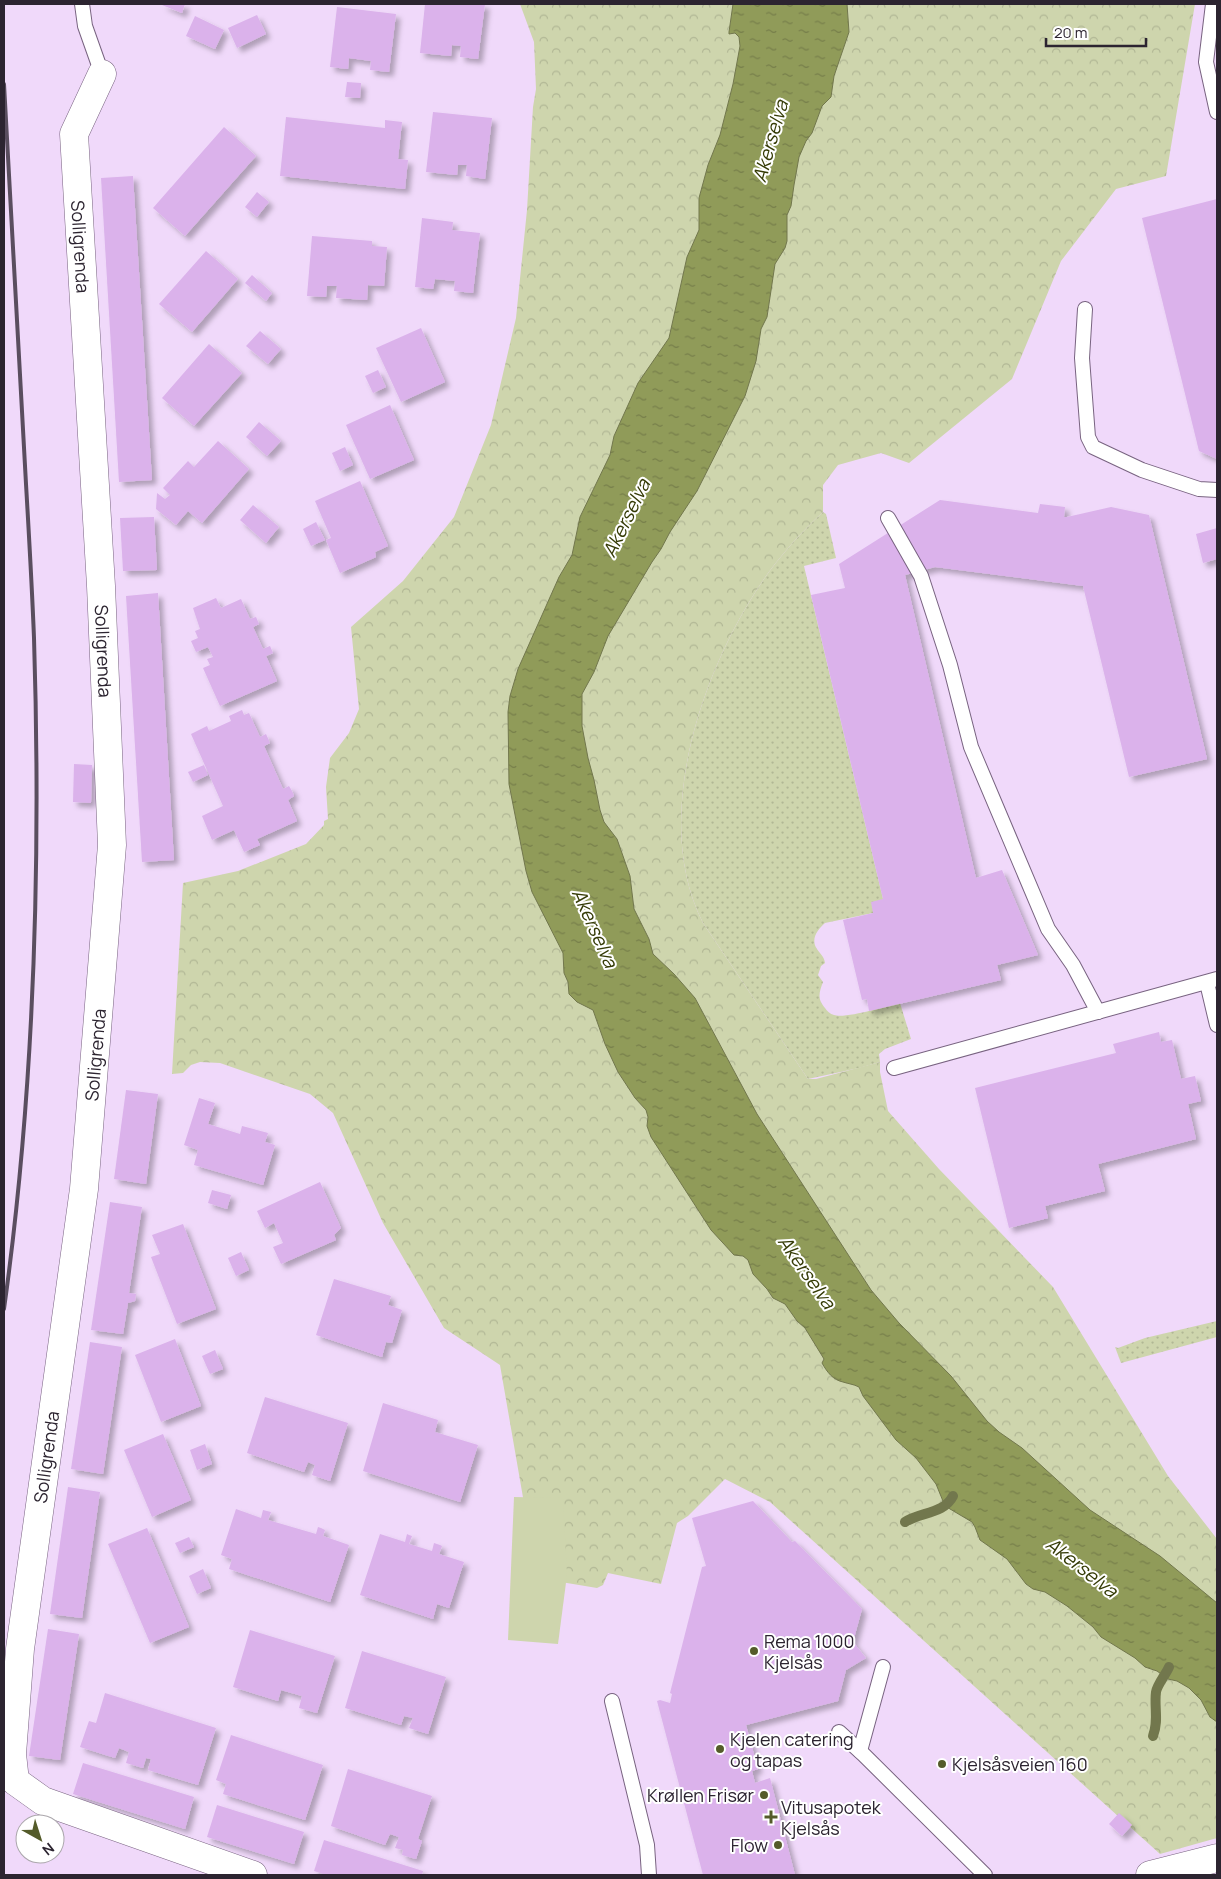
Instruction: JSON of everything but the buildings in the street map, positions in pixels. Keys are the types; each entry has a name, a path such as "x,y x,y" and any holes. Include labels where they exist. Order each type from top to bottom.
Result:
{"street":[{"name":"Solligrenda","path":"102,74 74,134 100,566 112,845 84,1189 20,1649 12,1754 14,1781 43,1801 253,1875"},
{"path":"1150,1875 1217,1858"}],"lane":[{"path":"82,4 85,26 102,74"},
{"path":"1213,4 1206,62 1217,112"},
{"path":"1085,309 1082,358 1088,437 1093,447 1142,470 1199,490 1217,490"},
{"path":"888,518 921,576 950,665 971,747 1048,929 1073,965 1098,1012"},
{"path":"894,1068 1212,981 1217,1025"},
{"path":"860,1751 883,1667"},
{"path":"612,1701 647,1845 649,1875"},
{"path":"839,1732 986,1875"}],"green space":[{"path":"520,4 1195,4 1166,176 1116,189 1061,261 1012,379 909,463 881,453 838,465 823,485 823,512 784,553 766,575 751,599 731,634 699,714 688,757 682,801 682,843 688,885 703,923 808,1079 816,1079 880,1062 880,1072 888,1111 939,1169 1053,1287 1168,1476 1217,1539 1217,1838 1160,1854 770,1502 725,1479 688,1516 677,1523 661,1584 608,1573 603,1585 597,1588 537,1578 500,1365 444,1328 383,1223 333,1113 310,1094 220,1063 200,1062 191,1065 183,1073 172,1074 183,883 238,871 306,844 324,825 324,821 328,819 326,787 330,758 349,733 359,709 351,627 403,581 454,517 491,425 516,318 527,210 533,107 536,89 534,42"},
{"path":"823,512 826,514 836,558 804,566 883,899 873,913 825,923 818,931 814,942 825,963 821,966 818,975 823,982 820,998 822,1004 829,1012 839,1016 856,1014 900,1003 911,1039 885,1049 879,1054 880,1062 808,1079 703,923 688,885 682,843 682,801 688,757 699,714 731,634 758,587 775,564 793,542"},
{"path":"1217,1321 1217,1337 1121,1363 1115,1347 1118,1348 1145,1338"},
{"path":"514,1497 563,1498 567,1575 558,1644 508,1640"}],"water":[{"name":"Akerselva","path":"733,4 847,4 849,32 834,76 831,97 822,106 812,133 799,157 791,206 787,215 787,241 775,264 767,317 761,329 756,361 745,396 697,491 670,532 608,636 594,672 582,694 582,726 600,810 604,822 617,839 630,876 634,909 649,939 653,954 695,998 757,1114 871,1290 899,1323 951,1376 987,1421 999,1432 1022,1448 1090,1510 1160,1556 1217,1603 1217,1722 1210,1717 1201,1700 1189,1688 1177,1681 1168,1679 1157,1671 1145,1667 1135,1658 1101,1637 1093,1627 1067,1606 1045,1592 1033,1589 1026,1584 1007,1559 980,1540 972,1522 945,1506 936,1484 916,1458 896,1440 863,1396 859,1387 839,1381 831,1375 822,1363 824,1359 805,1328 797,1321 785,1304 773,1298 753,1274 748,1260 743,1256 734,1255 711,1230 651,1137 647,1126 648,1117 646,1110 635,1098 618,1072 605,1044 593,1010 577,1002 569,994 568,982 564,973 563,953 532,892 526,871 509,784 508,712 510,696 518,669 559,577 572,555 580,517 610,455 614,436 638,383 669,338 687,257 699,230 699,198 708,165 720,135 733,84 740,46 739,37 735,33 729,34"}],"waterway":[{"path":"905,1522 938,1510 949,1502 953,1496"},
{"path":"1153,1736 1156,1725 1156,1692 1169,1667"}],"railway":[{"path":"4,84 33,619 37,806 36,890 29,1058 23,1142 4,1309"}],"place":[{"name":"Rema 1000 Kjelsås","path":"754,1651"},
{"name":"Kjelen catering og tapas","path":"720,1749"},
{"name":"Kjelsåsveien 160","path":"942,1764"},
{"name":"Krøllen Frisør","path":"764,1795"},
{"name":"Vitusapotek Kjelsås","path":"771,1817"},
{"name":"Flow","path":"778,1845"}]}
